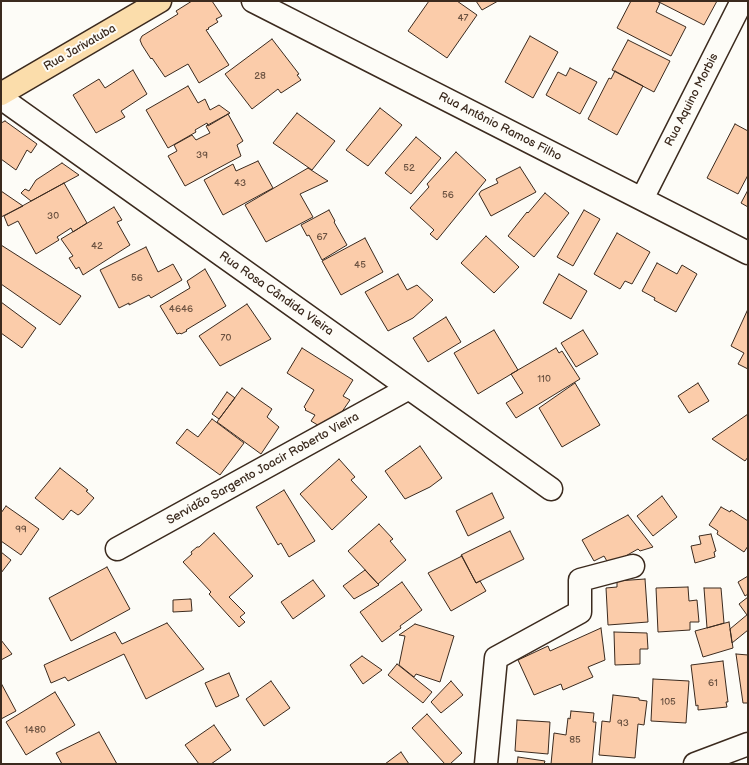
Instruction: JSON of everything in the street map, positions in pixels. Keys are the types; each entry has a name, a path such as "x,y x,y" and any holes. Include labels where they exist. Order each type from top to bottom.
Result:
{"main road":[{"name":"Rua Jarivatuba","path":"1,94 160,1"}],"street":[{"name":"Rua Antônio Ramos Filho","path":"252,1 748,253"},
{"name":"Rua Aquino Morbis","path":"642,199 742,1"},
{"name":"Rua Rosa Cândida Vieira","path":"1,98 551,489"},
{"name":"Servidão Sargento Joacir Roberto Vieira","path":"117,549 409,388"},
{"path":"486,764 496,658 580,612 580,580 633,566"},
{"path":"695,764 748,744"}],"building":[{"path":"192,1 212,1 222,16 216,19 218,22 206,30 229,65 199,83 188,64 165,77 152,58 151,59 140,40 142,36 178,14 176,11"},
{"path":"429,1 457,1 477,15 447,58 408,31"},
{"path":"476,1 498,1 482,10"},
{"path":"631,1 657,1 660,3 656,12 686,27 671,56 617,28"},
{"path":"657,1 717,1 704,25"},
{"path":"530,36 558,52 533,98 505,82"},
{"path":"272,39 299,74 297,75 301,80 281,93 278,89 252,109 225,74"},
{"path":"628,40 670,61 654,92 612,70"},
{"path":"570,68 597,82 580,114 546,95 558,72 566,76"},
{"path":"133,70 147,94 121,111 125,117 96,133 73,95 99,79 105,88"},
{"path":"615,71 643,86 617,135 588,119 609,78 611,79"},
{"path":"188,86 198,103 205,99 210,110 219,105 230,113 208,126 207,123 195,130 196,132 168,148 146,110"},
{"path":"380,108 402,125 368,166 346,150"},
{"path":"297,113 335,141 312,170 273,143"},
{"path":"228,114 243,141 237,145 241,156 185,186 168,156 177,151 174,145 192,135 196,140 210,133 206,126"},
{"path":"5,121 37,144 31,153 27,150 16,170 1,159 1,123"},
{"path":"735,124 748,131 748,175 738,194 707,178"},
{"path":"416,137 441,158 411,194 385,173"},
{"path":"456,152 486,180 437,240 430,234 434,230 410,208 429,187 427,184"},
{"path":"258,161 273,188 223,215 204,180 233,164 236,171"},
{"path":"62,163 79,175 31,201 21,193 25,189 29,191 36,180"},
{"path":"520,167 536,192 491,216 479,194 481,191 498,183 496,179"},
{"path":"308,168 328,181 300,194 313,217 266,242 245,205"},
{"path":"64,183 87,223 73,232 71,228 57,237 59,240 36,254 18,221 8,226 4,216"},
{"path":"748,190 748,207 741,203"},
{"path":"1,191 23,206 1,217"},
{"path":"545,193 569,213 534,257 508,236 527,212 528,213"},
{"path":"114,207 122,220 117,222 130,245 83,275 79,267 76,269 69,258 73,256 61,239"},
{"path":"329,210 347,245 322,260 309,235 307,236 301,225"},
{"path":"584,210 600,219 573,266 557,257"},
{"path":"617,233 650,252 632,284 625,281 620,289 594,274"},
{"path":"486,236 519,267 494,293 461,263"},
{"path":"365,238 383,272 341,295 322,261"},
{"path":"1,245 81,296 60,325 1,284"},
{"path":"146,247 158,272 173,264 182,280 151,298 149,295 129,305 129,303 119,308 100,270"},
{"path":"657,263 677,274 682,265 697,274 676,312 654,300 655,298 642,291"},
{"path":"205,269 226,306 186,330 187,331 177,334 160,306 190,288 187,281"},
{"path":"398,274 407,290 417,285 433,300 413,318 388,331 365,292"},
{"path":"559,274 587,291 571,319 543,303"},
{"path":"1,302 36,328 22,348 1,333"},
{"path":"247,304 271,339 220,366 199,336"},
{"path":"748,309 748,369 738,364 744,353 731,346"},
{"path":"446,317 461,342 428,362 413,338"},
{"path":"494,330 518,370 478,394 454,353"},
{"path":"583,330 598,354 576,367 561,343"},
{"path":"302,348 353,380 343,396 350,400 337,419 333,417 329,424 324,421 321,427 311,421 315,415 305,410 306,409 304,407 314,390 287,373"},
{"path":"556,348 559,353 562,351 580,379 516,418 506,403 523,393 511,374"},
{"path":"575,383 600,425 562,447 539,408"},
{"path":"698,383 709,401 689,413 678,396"},
{"path":"242,388 272,409 267,417 279,427 261,454 217,422"},
{"path":"227,392 235,398 219,419 212,414"},
{"path":"748,414 748,457 745,461 712,439"},
{"path":"212,419 244,443 220,475 176,443 187,429 198,437"},
{"path":"420,446 442,478 430,487 405,499 385,471"},
{"path":"339,459 355,477 351,480 367,497 332,530 300,494"},
{"path":"60,468 88,490 86,491 94,498 81,513 78,515 71,510 63,520 35,498"},
{"path":"284,490 315,541 289,557 281,543 278,545 256,507"},
{"path":"492,493 504,518 468,536 456,511"},
{"path":"662,496 677,517 653,536 637,516"},
{"path":"6,506 39,529 21,555 1,541 1,513"},
{"path":"721,507 730,512 731,510 748,521 748,546 744,552 717,534 718,531 709,525"},
{"path":"628,515 653,547 640,551 638,549 622,558 608,563 604,556 594,561 582,540"},
{"path":"379,524 393,539 390,541 406,560 378,584 348,551"},
{"path":"510,531 524,559 476,583 461,555"},
{"path":"214,533 253,576 229,597 245,613 240,617 245,622 239,627 209,594 211,592 183,562 192,554 191,552 199,547"},
{"path":"711,534 716,551 714,552 715,557 695,563 691,546 701,544 699,536"},
{"path":"1,552 11,560 1,573"},
{"path":"462,556 476,583 480,581 486,591 451,611 428,573"},
{"path":"107,567 130,609 71,641 49,598"},
{"path":"365,570 379,585 354,599 343,586"},
{"path":"748,576 748,594 745,596 738,582"},
{"path":"645,579 648,622 608,625 606,588 617,587 617,581"},
{"path":"313,580 325,596 293,619 281,602"},
{"path":"402,582 422,610 400,626 401,628 382,642 360,612"},
{"path":"688,587 689,601 697,600 699,622 690,622 690,630 658,632 656,588"},
{"path":"704,588 721,588 724,623 707,628"},
{"path":"748,597 748,614 747,615 739,604"},
{"path":"191,599 192,611 173,612 173,600"},
{"path":"748,614 748,630 732,643 730,629"},
{"path":"729,622 733,648 703,657 695,631"},
{"path":"167,623 204,669 146,699 124,654 68,681 65,677 51,683 44,665 115,632 122,644"},
{"path":"415,624 454,636 440,682 416,674 414,677 399,665 405,636 399,635"},
{"path":"601,628 605,660 588,667 593,677 563,690 561,684 534,695 518,660 548,646 550,651"},
{"path":"614,632 647,633 648,649 640,649 640,664 615,665"},
{"path":"1,640 12,654 1,660"},
{"path":"736,654 748,655 748,703 743,703"},
{"path":"362,656 382,670 363,684 350,665"},
{"path":"723,661 728,702 726,702 727,707 698,710 698,705 696,706 691,665"},
{"path":"397,664 432,692 423,703 388,675"},
{"path":"229,673 239,696 216,707 205,683"},
{"path":"653,679 689,681 686,723 651,721"},
{"path":"271,681 290,708 264,726 246,699"},
{"path":"451,681 463,695 441,713 431,702"},
{"path":"1,683 16,711 1,719"},
{"path":"55,692 75,725 26,755 6,722"},
{"path":"613,695 639,698 639,700 647,701 644,725 638,724 635,758 599,755 602,721 610,722"},
{"path":"571,711 594,713 593,722 596,722 592,764 551,764 554,733 566,735 568,718 570,719"},
{"path":"427,714 462,753 450,764 445,764 412,728"},
{"path":"517,720 550,722 548,754 515,751"},
{"path":"214,725 231,750 211,764 199,764 185,745"},
{"path":"99,732 117,764 62,764 56,753"},
{"path":"401,752 409,764 385,764"},
{"path":"518,757 545,761 544,764 517,764"}]}
